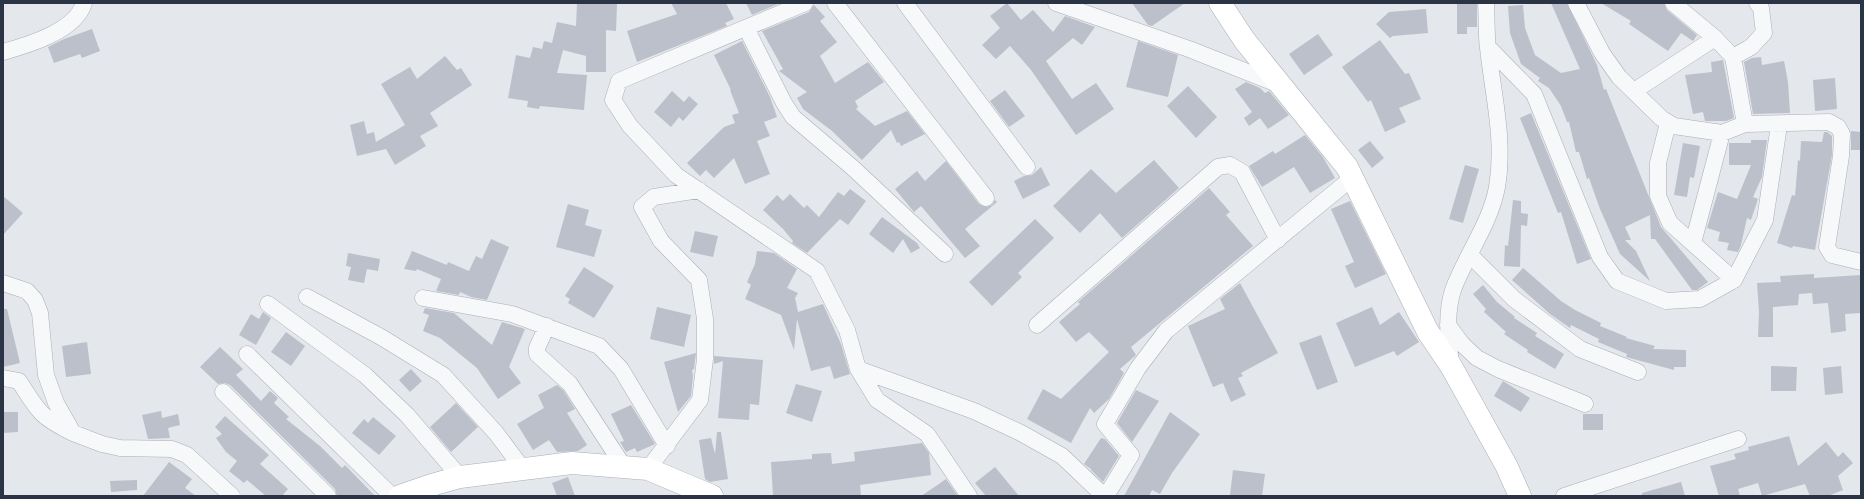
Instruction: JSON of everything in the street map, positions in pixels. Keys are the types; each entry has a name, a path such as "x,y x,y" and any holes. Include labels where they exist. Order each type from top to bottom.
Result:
{"street":[{"path":"3,52 33,44 74,20 82,10 84,3"},
{"path":"805,3 619,81 614,100 630,126 676,175 817,271 847,330 858,368 877,400 927,434 969,496"},
{"path":"835,3 986,198"},
{"path":"905,3 1026,167"},
{"path":"1056,3 1189,49 1283,86"},
{"path":"1220,3 1245,41 1283,86 1347,167 1428,332 1451,366 1506,465 1520,496"},
{"path":"1451,366 1448,325 1453,291 1470,255 1497,189 1500,166 1501,139 1488,47 1486,3"},
{"path":"1576,3 1602,53 1619,77 1661,118 1674,126 1686,129 1722,133 1745,124 1779,125 1829,122 1838,127 1842,134 1840,164 1827,247 1832,255 1859,263"},
{"path":"1673,3 1715,38 1733,57 1745,124"},
{"path":"1733,57 1751,47 1764,32 1761,8 1757,3"},
{"path":"746,28 793,117 853,168 945,254"},
{"path":"1634,91 1715,38"},
{"path":"1488,47 1534,94 1600,257 1617,281 1666,301 1700,299 1734,280 1765,220 1779,125"},
{"path":"1668,123 1658,163 1658,196 1670,224 1734,280"},
{"path":"1693,243 1722,133"},
{"path":"1037,325 1218,167 1230,165 1242,172 1278,240"},
{"path":"858,368 974,411 1021,433 1062,456 1105,496 1131,455 1105,424 1138,368 1166,331 1352,178"},
{"path":"648,469 667,446 700,400 705,360 705,319 699,280 662,240 642,207 654,196 699,190"},
{"path":"1470,255 1514,299 1580,349 1638,372"},
{"path":"3,283 27,291 35,300 40,314 46,375 56,403 73,433"},
{"path":"307,297 381,337 444,375 496,433 523,470"},
{"path":"423,298 512,314 599,346 621,369 667,446"},
{"path":"268,304 366,375 407,415 460,477"},
{"path":"1448,325 1462,344 1477,358 1498,369 1584,404"},
{"path":"547,326 536,348 537,354 570,384 624,467"},
{"path":"248,354 392,496"},
{"path":"3,378 19,381 40,414 52,423 102,444 120,448 172,449 180,452 187,455 232,496"},
{"path":"223,392 328,496"},
{"path":"1564,496 1738,438"},
{"path":"400,496 460,477 572,464 648,469 712,496"}],"building":[{"path":"577,3 617,4 616,31 606,30 606,72 586,72 586,56 563,50 557,73 587,75 584,110 540,106 539,109 527,107 528,101 508,98 516,55 530,58 533,47 542,49 544,41 552,43 557,22 576,26"},
{"path":"671,3 726,3 734,19 725,23 727,26 637,62 627,31 677,14"},
{"path":"746,3 780,3 752,15"},
{"path":"1007,3 1021,20 1033,10 1053,32 1065,16 1095,27 1082,45 1073,38 1046,61 1072,99 1096,83 1114,109 1076,135 1031,70 1010,46 996,59 982,45 1000,28 990,16"},
{"path":"1132,3 1185,3 1152,26 1148,25"},
{"path":"1457,3 1477,3 1477,27 1467,27 1467,34 1457,34"},
{"path":"1551,3 1567,3 1597,65 1604,90 1606,89 1661,227 1708,282 1697,290 1692,290 1655,239 1651,239 1650,215 1625,227 1631,240 1625,240 1636,251 1650,281 1620,254 1600,209 1589,178 1587,179 1579,152 1576,152 1569,122 1567,122 1561,106 1549,88 1538,81 1540,78 1521,64 1510,33 1508,6 1523,5 1525,28 1535,55 1561,73 1580,69"},
{"path":"1601,3 1664,3 1667,10 1697,35 1693,41 1681,33 1668,51 1629,24 1631,21"},
{"path":"814,5 825,17 820,21 837,42 820,56 835,83 868,62 884,82 855,101 858,107 856,109 875,126 907,111 925,134 901,146 899,142 897,143 891,130 862,160 832,131 803,109 797,98 807,92 779,71 783,69 762,31 809,12"},
{"path":"1426,9 1428,33 1393,36 1390,38 1376,24 1389,12"},
{"path":"92,29 100,51 82,58 80,54 54,63 48,47 64,39"},
{"path":"1318,34 1333,55 1304,75 1289,54"},
{"path":"1380,40 1405,74 1409,73 1421,99 1399,108 1406,122 1385,132 1371,100 1368,102 1342,67"},
{"path":"742,41 770,97 777,117 764,122 770,136 757,141 770,174 745,184 734,158 714,178 706,170 700,176 687,163 724,127 735,123 732,115 739,113 731,90 714,55"},
{"path":"1138,41 1178,55 1168,97 1126,87"},
{"path":"445,56 457,70 461,68 472,85 430,113 438,126 420,136 426,146 395,165 386,149 357,156 350,125 364,121 367,134 374,132 376,142 405,125 381,84 410,67 417,79"},
{"path":"1761,57 1762,65 1784,61 1788,82 1790,113 1753,114 1744,62 1752,58"},
{"path":"1723,60 1734,118 1726,121 1705,121 1703,112 1693,114 1685,75 1712,72 1711,62"},
{"path":"1835,78 1837,109 1815,111 1813,80"},
{"path":"1246,82 1260,88 1265,93 1269,91 1289,115 1268,129 1260,118 1249,126 1244,118 1252,112 1235,89"},
{"path":"1188,86 1217,117 1196,138 1167,106"},
{"path":"1005,90 1025,116 1009,127 990,101"},
{"path":"672,91 684,102 689,96 698,104 683,121 679,117 671,127 654,112"},
{"path":"1531,113 1591,259 1577,264 1561,212 1558,213 1520,118"},
{"path":"1851,131 1861,132 1861,150 1851,150"},
{"path":"1824,132 1827,132 1832,136 1832,155 1815,250 1793,246 1792,248 1777,243 1792,195 1795,196 1801,141 1822,142"},
{"path":"1305,135 1323,157 1335,178 1310,193 1294,167 1262,187 1249,166 1273,151 1275,154"},
{"path":"1751,140 1767,140 1762,177 1753,197 1758,199 1751,220 1747,218 1738,252 1727,250 1729,243 1718,241 1720,232 1707,228 1718,192 1737,199 1751,165 1729,165 1729,143 1751,143"},
{"path":"1370,141 1384,158 1372,168 1358,150"},
{"path":"1683,143 1700,146 1694,178 1690,177 1687,197 1674,195"},
{"path":"1154,160 1179,188 1122,238 1100,213 1080,233 1053,206 1091,169 1116,193"},
{"path":"946,161 979,204 987,207 992,205 995,200 997,202 965,229 980,246 965,258 921,206 914,212 895,189 917,171 925,181"},
{"path":"1465,165 1479,169 1463,223 1449,219"},
{"path":"1041,167 1050,185 1023,199 1014,181 1024,176 1032,175"},
{"path":"1209,188 1230,212 1226,215 1253,246 1131,347 1136,355 1120,369 1124,373 1109,399 1094,413 1090,408 1071,443 1027,419 1043,389 1061,399 1109,352 1089,332 1076,342 1059,322 1080,304 1078,302"},
{"path":"850,189 866,201 848,225 840,219 807,253 792,243 793,241 783,229 763,210 777,195 783,201 790,194 804,208 807,205 819,217 838,192 844,196"},
{"path":"3,196 23,213 3,235"},
{"path":"1513,200 1521,201 1521,213 1528,214 1527,226 1521,225 1520,267 1504,266 1505,245 1508,246"},
{"path":"1350,201 1386,274 1355,288 1345,266 1354,262 1331,209"},
{"path":"568,204 589,210 585,225 602,230 594,257 556,247"},
{"path":"882,217 917,243 920,248 911,253 903,239 893,253 869,234"},
{"path":"1035,219 1054,238 1018,273 1022,277 992,306 969,282"},
{"path":"695,231 718,236 713,257 690,252"},
{"path":"491,239 509,247 487,300 471,297 460,292 459,295 436,291 441,279 417,269 416,271 404,269 412,251 447,265 448,262 469,271 476,256 482,259"},
{"path":"757,251 774,253 797,269 787,288 798,293 795,298 798,312 823,304 841,344 850,374 834,379 830,366 811,371 797,319 794,350 781,315 745,299 751,285 747,282 755,264"},
{"path":"348,253 380,259 378,271 367,269 364,283 348,280 351,267 346,266"},
{"path":"584,267 614,286 594,318 568,303 570,299 565,296"},
{"path":"1523,268 1561,301 1601,323 1600,326 1627,337 1626,338 1655,346 1653,349 1686,350 1686,367 1674,367 1674,370 1626,357 1627,354 1598,342 1599,339 1571,325 1570,328 1550,314 1512,280"},
{"path":"1814,274 1814,278 1861,275 1861,313 1845,314 1846,331 1831,333 1828,303 1813,304 1812,293 1799,294 1798,305 1773,307 1773,337 1758,337 1759,312 1757,283 1781,282 1780,276"},
{"path":"1240,283 1278,353 1241,373 1243,376 1238,378 1246,395 1231,402 1223,383 1213,387 1188,326 1225,309 1220,299"},
{"path":"1483,285 1497,302 1515,317 1514,318 1537,333 1535,336 1564,354 1555,369 1527,352 1528,350 1504,334 1506,332 1484,312 1486,309 1473,294"},
{"path":"657,307 691,315 684,347 650,339"},
{"path":"1372,307 1380,325 1399,312 1419,342 1397,356 1394,351 1355,367 1336,323"},
{"path":"425,308 454,313 492,345 502,322 525,329 509,367 521,383 498,399 477,368 440,338 423,331 429,315 423,313"},
{"path":"3,309 7,309 20,363 3,367"},
{"path":"263,312 271,318 256,345 239,335 251,314 259,319"},
{"path":"286,332 305,346 291,366 271,352"},
{"path":"1321,335 1338,382 1317,390 1299,343"},
{"path":"87,342 91,374 66,377 62,346"},
{"path":"220,347 243,369 236,375 261,401 270,391 278,398 274,403 289,417 286,419 320,446 342,468 345,465 375,496 337,496 335,489 230,385 225,383 218,384 200,367"},
{"path":"696,353 694,369 692,370 693,376 691,396 678,412 664,362"},
{"path":"714,356 763,360 759,405 750,404 749,420 718,418 723,361 714,364"},
{"path":"1771,366 1797,367 1796,391 1771,391"},
{"path":"1841,366 1843,393 1825,395 1823,368"},
{"path":"411,369 422,381 410,392 399,380"},
{"path":"1503,381 1530,398 1521,412 1494,396"},
{"path":"796,384 822,391 812,422 786,413"},
{"path":"557,385 563,390 575,409 567,413 587,445 578,451 557,452 549,440 533,450 517,424 544,408 538,395"},
{"path":"1136,390 1159,401 1132,442 1117,423"},
{"path":"456,403 478,427 451,452 430,427"},
{"path":"631,405 655,444 637,452 635,448 626,452 620,442 624,441 611,414"},
{"path":"161,411 162,418 178,414 180,425 168,428 170,438 148,439 142,415"},
{"path":"3,412 18,412 18,432 3,433"},
{"path":"1170,412 1200,434 1172,473 1160,494 1152,490 1149,496 1124,496"},
{"path":"1583,414 1603,414 1603,430 1583,430"},
{"path":"225,416 269,455 260,464 288,489 282,496 266,496 247,480 244,483 229,471 237,461 226,452 216,438 222,434 215,427"},
{"path":"373,417 396,436 379,455 352,433 364,419 368,423"},
{"path":"717,432 721,432 728,479 710,482 705,479 699,440 711,438 715,454"},
{"path":"1789,436 1798,466 1826,442 1838,457 1843,452 1853,463 1838,476 1843,490 1828,496 1810,496 1805,484 1762,496 1758,483 1738,489 1740,496 1719,496 1710,466 1736,459 1734,454 1749,450 1748,447"},
{"path":"1101,438 1105,439 1119,456 1103,482 1084,464"},
{"path":"922,443 929,453 931,475 860,485 861,496 773,496 771,462 812,459 812,454 831,453 832,464 855,461 854,452"},
{"path":"169,462 192,479 185,488 196,496 143,496"},
{"path":"995,467 1019,496 986,496 975,483"},
{"path":"1233,470 1265,474 1262,496 1230,495"},
{"path":"568,477 575,496 557,496 552,483"},
{"path":"946,479 958,496 921,496 939,484"},
{"path":"137,480 137,490 111,492 110,481"},
{"path":"1681,482 1685,496 1642,496 1642,493"}]}
